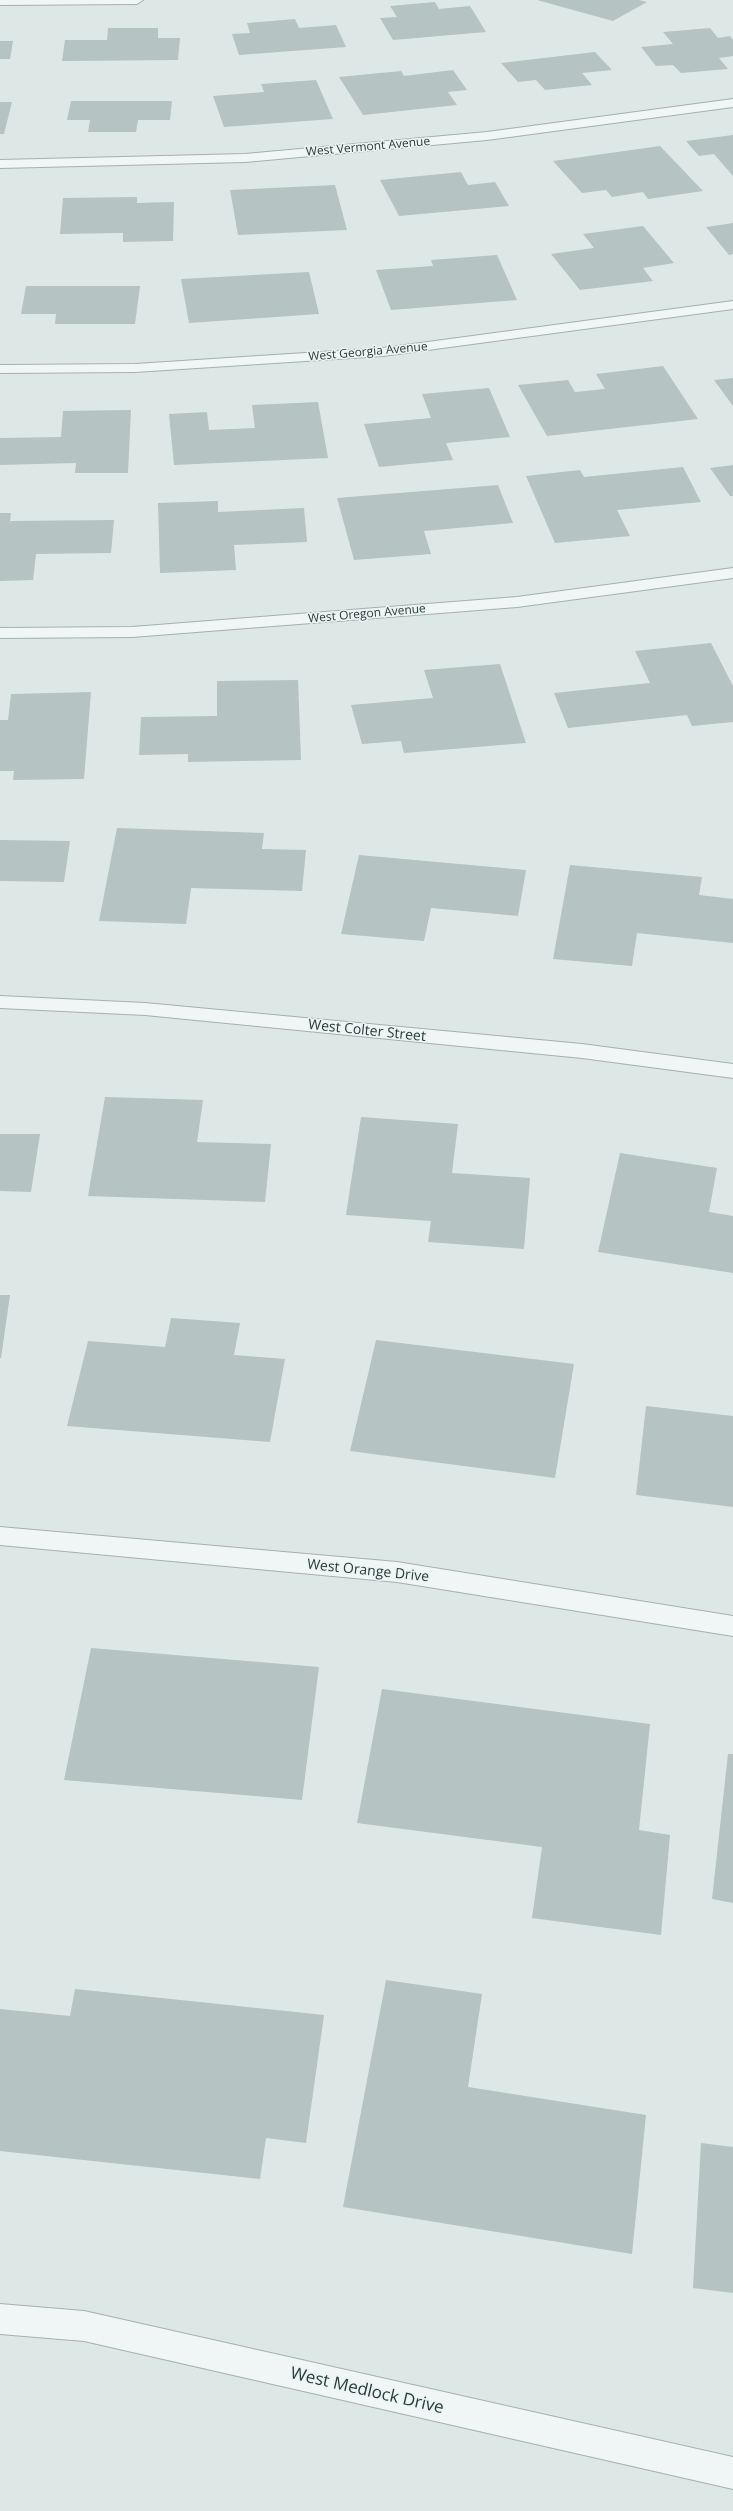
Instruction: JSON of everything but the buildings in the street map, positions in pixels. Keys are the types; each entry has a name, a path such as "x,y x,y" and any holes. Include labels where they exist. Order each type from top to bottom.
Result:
{"street":[{"path":"0,1 137,0"},
{"name":"West Vermont Avenue","path":"0,164 245,158 487,136 733,103"},
{"name":"West Georgia Avenue","path":"0,369 136,368 383,352 649,318 733,305"},
{"name":"West Oregon Avenue","path":"0,633 132,632 517,602 733,573"},
{"name":"West Colter Street","path":"0,1002 161,1010 582,1051 733,1072"},
{"name":"West Orange Drive","path":"0,1536 397,1572 733,1626"},
{"name":"West Medlock Drive","path":"0,2319 84,2326 733,2473"}]}
